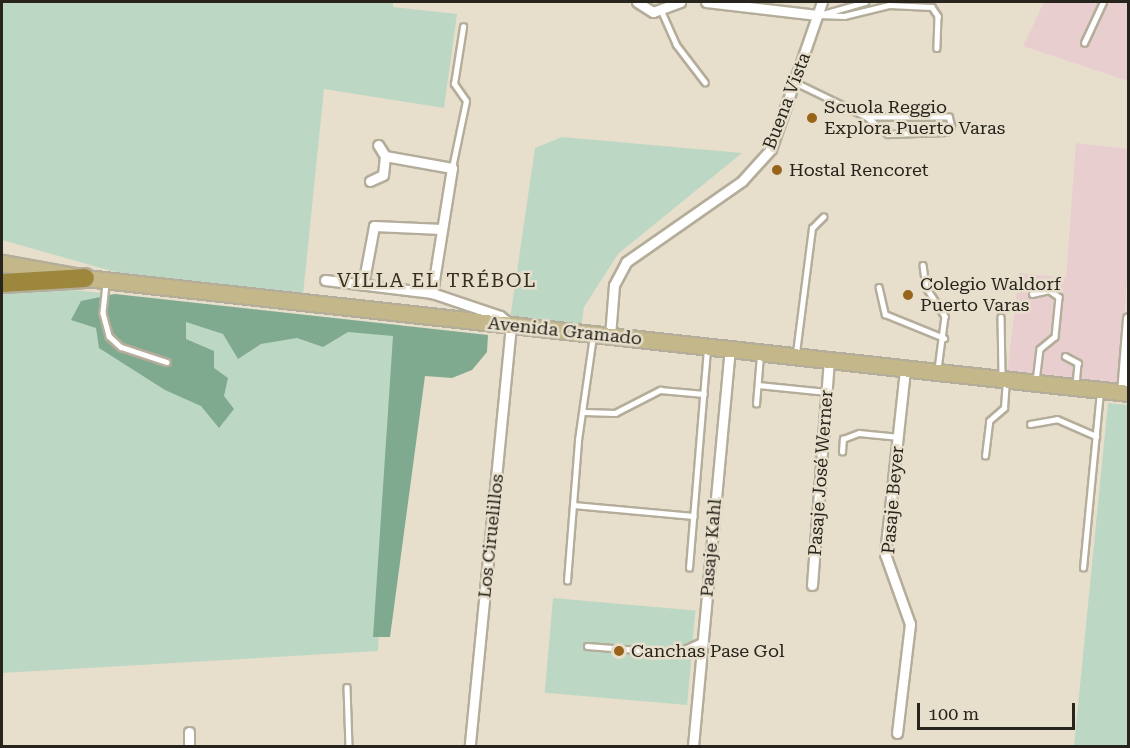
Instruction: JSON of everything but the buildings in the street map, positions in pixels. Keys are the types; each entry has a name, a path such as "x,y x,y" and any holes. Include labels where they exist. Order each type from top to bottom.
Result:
{"highway":[{"path":"2,283 85,278"}],"main road":[{"name":"Avenida Gramado","path":"2,263 106,281 1125,393"}],"street":[{"path":"637,2 662,12 680,2"},
{"path":"706,2 818,15"},
{"name":"Buena Vista","path":"610,336 614,285 626,262 758,166 776,139 797,83 822,2"},
{"path":"370,181 383,175 385,156 378,145"},
{"path":"385,156 452,168 432,293"},
{"path":"363,285 374,226 442,229"},
{"path":"325,280 432,293 500,316 511,325"},
{"path":"1125,393 1128,318"},
{"name":"Los Ciruelillos","path":"470,747 511,325"},
{"name":"Pasaje Kahl","path":"693,747 730,349"},
{"name":"Pasaje José Werner","path":"812,585 830,360"},
{"name":"Pasaje Beyer","path":"897,733 910,624 885,554 905,369"},
{"path":"189,732 189,747"}],"lane":[{"path":"818,15 865,2"},
{"path":"1084,43 1103,2"},
{"path":"818,15 844,16 889,5 932,7 938,15 937,48"},
{"path":"662,12 676,44 705,82"},
{"path":"452,168 466,101 454,84 463,27"},
{"path":"797,83 867,117 888,134 946,132 951,126 949,117 867,117"},
{"path":"796,357 812,228 823,217"},
{"path":"923,265 926,287 943,305 944,338 938,372"},
{"path":"106,281 103,313 109,336 143,358 167,362"},
{"path":"879,287 885,314 944,338"},
{"path":"1032,294 1049,290 1059,297 1055,337 1040,349 1036,383"},
{"path":"985,456 988,421 1004,408 1001,317"},
{"path":"567,580 573,505 593,334"},
{"path":"689,568 708,347"},
{"path":"756,404 760,353"},
{"path":"1065,356 1078,363 1076,387"},
{"path":"758,385 827,392"},
{"path":"585,412 615,413 660,390 704,394"},
{"path":"1083,568 1100,390"},
{"path":"1030,424 1057,419 1096,436"},
{"path":"842,452 843,439 859,433 899,437"},
{"path":"573,505 694,516"},
{"path":"587,646 676,653 702,641"},
{"path":"347,687 349,747"}],"shaded area":[{"path":"1044,2 1128,2 1128,81 1023,46"},
{"path":"1076,143 1128,149 1128,266 1119,386 1007,375 1019,273 1066,278"}],"green space":[{"path":"2,2 393,2 393,7 457,14 444,108 324,89 303,295 140,279 2,240"},
{"path":"562,137 742,153 618,254 584,307 581,327 510,319 535,148"},
{"path":"2,269 45,287 399,325 378,651 2,673"},
{"path":"115,294 488,335 487,352 472,370 452,378 425,376 390,637 373,637 393,336 348,332 323,347 297,338 261,344 238,359 223,334 186,322 186,339 214,351 214,368 228,378 224,396 234,409 219,428 201,406 165,390 99,348 96,328 71,320 81,301"},
{"path":"1108,403 1128,405 1128,746 1074,746"},
{"name":"Canchas Pase Gol","path":"553,598 695,610 687,705 545,693"}],"place":[{"name":"Scuola Reggio Explora Puerto Varas","path":"812,118"},
{"name":"Hostal Rencoret","path":"777,170"},
{"name":"Colegio Waldorf Puerto Varas","path":"908,295"},
{"name":"Canchas Pase Gol","path":"619,651"}],"district":[{"name":"VILLA EL TRÉBOL","path":"437,280"}]}
